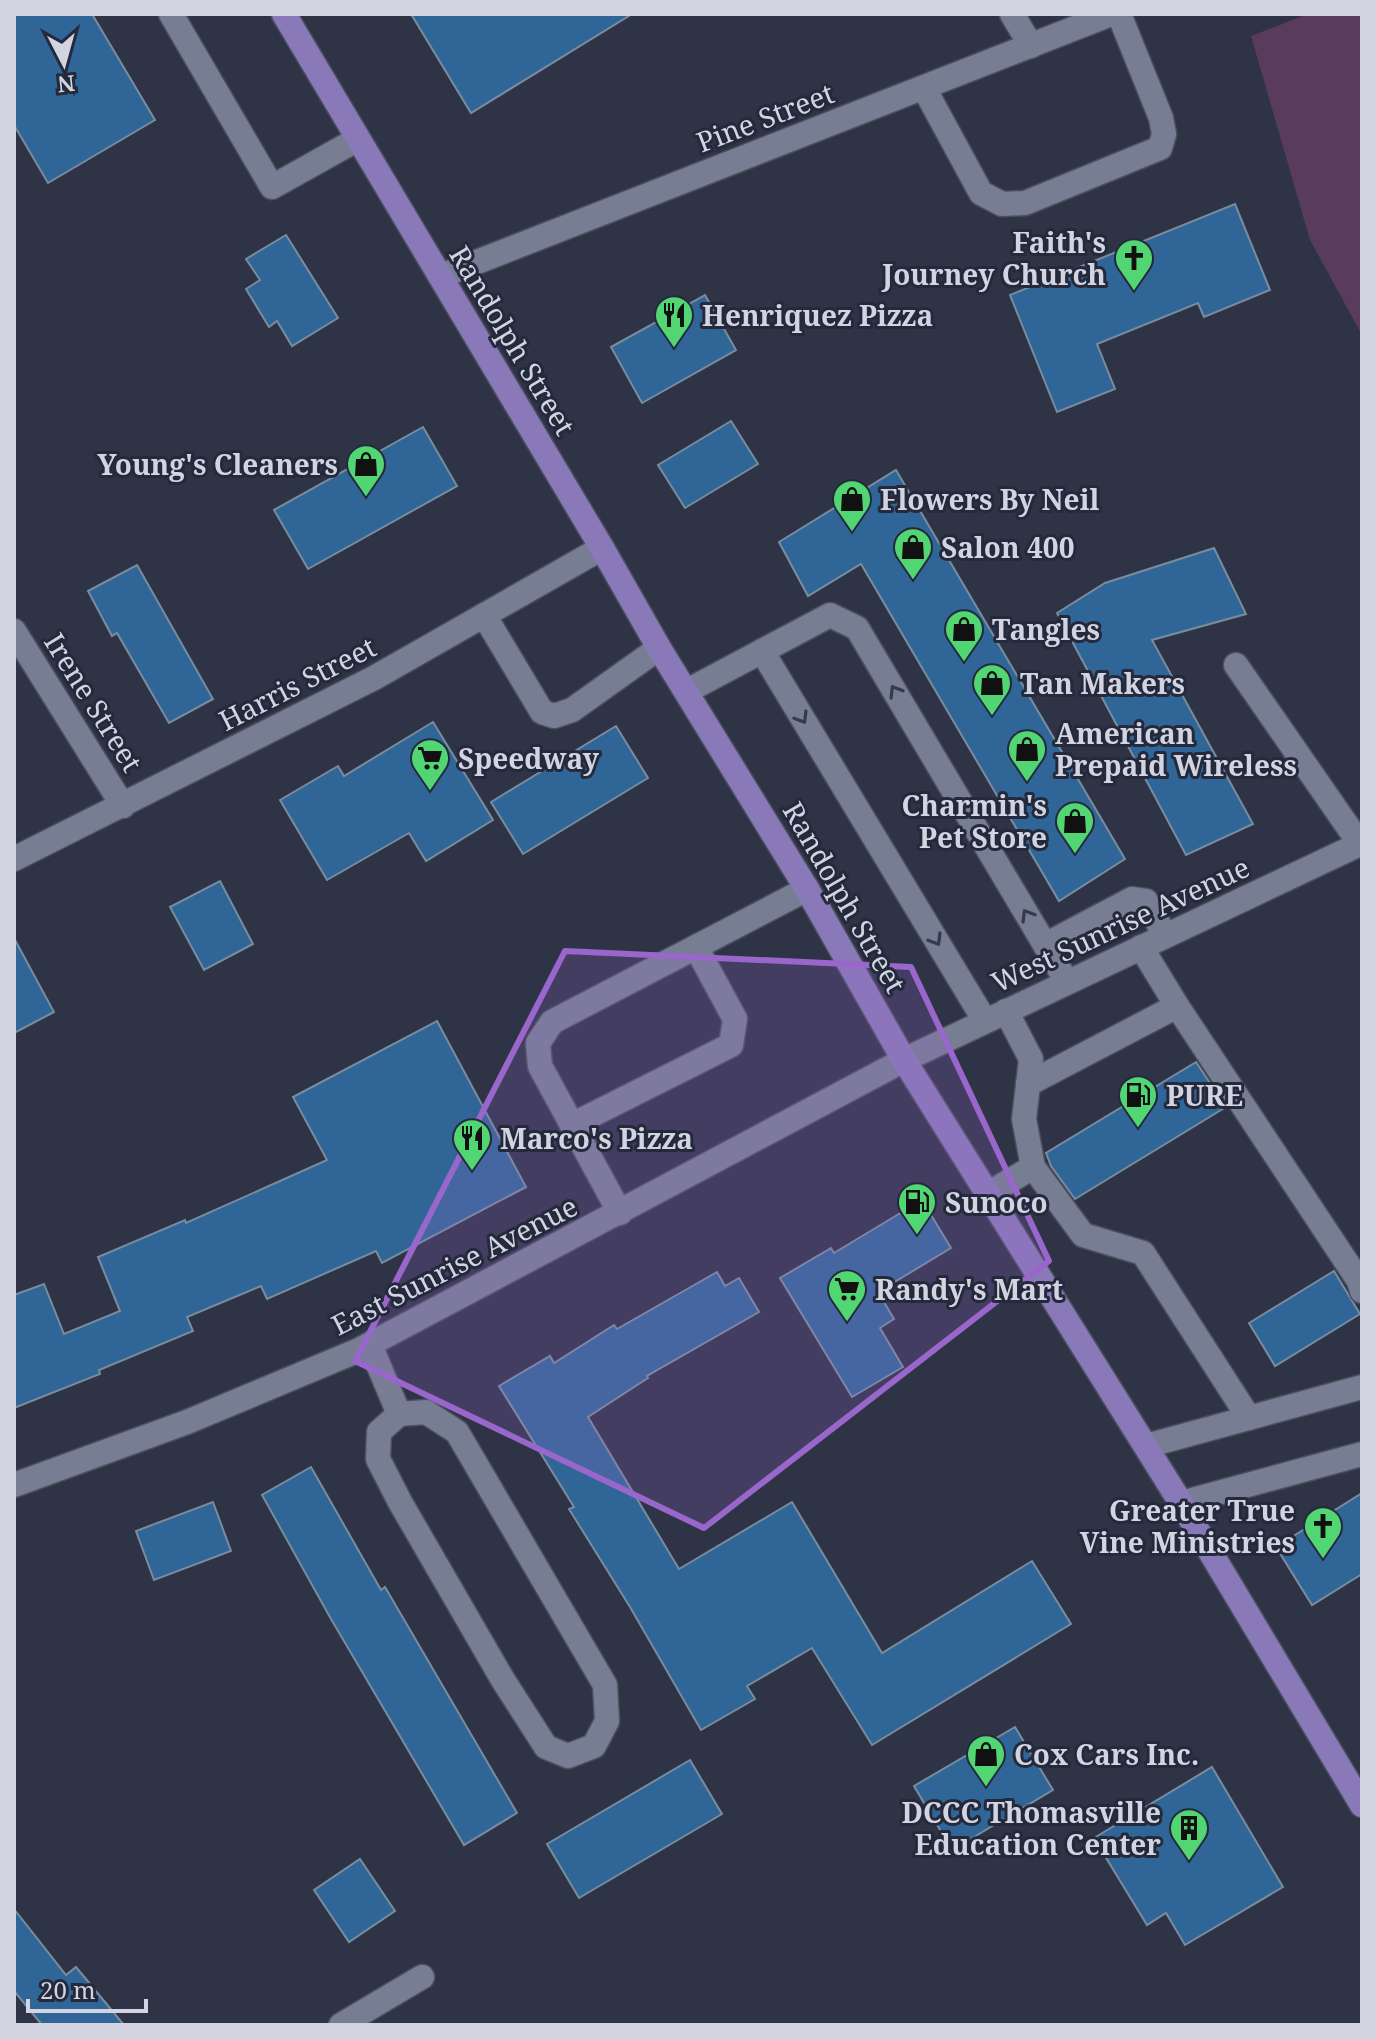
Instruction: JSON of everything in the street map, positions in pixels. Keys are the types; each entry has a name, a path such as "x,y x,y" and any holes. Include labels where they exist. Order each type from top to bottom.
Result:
{"main road":[{"name":"Randolph Street","path":"284,14 659,648 807,889 904,1060 1146,1446 1362,1805"}],"street":[{"path":"171,14 272,187 358,139"},
{"path":"1012,14 1031,46"},
{"name":"Pine Street","path":"441,276 1111,14"},
{"path":"924,88 981,193 1002,204 1025,203 1160,148 1164,134 1161,118 1119,14"},
{"name":"Harris Street","path":"14,859 374,678 602,548"},
{"path":"484,615 542,712 554,716 572,710 659,648"},
{"path":"687,691 830,615 857,628 1067,982"},
{"name":"Irene Street","path":"14,631 123,806"},
{"path":"762,651 996,1016 1031,1059 1024,1119 1033,1167 1083,1235 1143,1253 1249,1418"},
{"path":"1236,665 1361,844"},
{"name":"West Sunrise Avenue","path":"904,1060 1361,844"},
{"path":"620,1213 540,1066 538,1043 552,1022 807,889"},
{"path":"1045,945 1132,899 1146,901 1165,936"},
{"path":"572,1125 731,1045 735,1019 696,947"},
{"path":"1141,947 1359,1281 1362,1291"},
{"path":"1028,1084 1177,1006"},
{"name":"East Sunrise Avenue","path":"14,1485 187,1422 370,1345 904,1060"},
{"path":"988,1194 1033,1167"},
{"path":"370,1345 399,1414"},
{"path":"1146,1446 1362,1387"},
{"path":"426,1412 457,1432 490,1484 605,1685 607,1721 594,1746 568,1756 546,1747 503,1680 378,1459 379,1432 399,1414 426,1412"},
{"path":"1181,1503 1362,1454"},
{"path":"341,2025 422,1977"}],"highlighted area":[{"path":"565,951 911,967 1049,1261 704,1528 355,1361"}],"shaded area":[{"path":"1308,14 1362,14 1362,335 1310,240 1251,36"}],"building":[{"path":"14,14 92,14 155,120 48,183 14,125"},
{"path":"411,14 632,14 471,113"},
{"path":"1235,204 1270,290 1204,317 1198,303 1097,344 1115,389 1057,412 1010,295"},
{"path":"286,235 338,318 292,346 277,321 269,327 246,289 260,280 246,259"},
{"name":"Henriquez Pizza","path":"705,295 736,350 642,403 611,347"},
{"path":"731,421 758,464 685,508 658,465"},
{"name":"Young's Cleaners","path":"423,427 457,486 308,569 274,510"},
{"path":"896,470 1125,859 1059,901 861,564 808,596 779,542"},
{"path":"1214,548 1246,614 1152,640 1253,824 1186,855 1057,613 1105,583"},
{"path":"137,565 213,699 169,723 117,633 112,636 88,591"},
{"path":"433,722 493,820 426,861 409,833 327,880 280,800 338,766 344,776"},
{"name":"Speedway","path":"616,726 648,778 523,854 491,802"},
{"path":"220,881 253,944 204,970 170,907"},
{"path":"14,938 54,1012 14,1033"},
{"path":"437,1021 526,1187 382,1263 376,1251 267,1299 261,1286 187,1317 193,1331 99,1370 100,1374 14,1408 14,1295 44,1284 64,1334 120,1311 98,1257 185,1220 186,1223 327,1160 293,1097"},
{"name":"PURE","path":"1196,1062 1226,1107 1075,1199 1051,1166 1046,1153"},
{"name":"Randy's Mart","path":"922,1200 951,1248 878,1292 894,1319 880,1328 903,1367 852,1397 780,1278 831,1248 834,1253"},
{"path":"1334,1271 1360,1314 1275,1366 1249,1323"},
{"path":"717,1272 725,1286 739,1278 759,1312 647,1376 588,1417 679,1569 792,1502 882,1653 1032,1561 1071,1624 872,1745 812,1648 747,1686 755,1699 701,1730 569,1509 574,1507 499,1386 550,1356 554,1363 614,1325 617,1329"},
{"path":"311,1467 381,1590 385,1587 517,1813 464,1845 262,1495"},
{"name":"Greater True Vine Ministries","path":"1362,1493 1362,1574 1312,1605 1276,1547"},
{"path":"213,1502 231,1551 154,1580 136,1531"},
{"path":"1015,1727 1053,1790 952,1850 914,1786"},
{"path":"690,1760 722,1814 579,1898 547,1844"},
{"name":"DCCC Thomasville Education Center","path":"1212,1767 1283,1887 1185,1945 1166,1913 1147,1925 1094,1838"},
{"path":"360,1859 395,1911 349,1942 314,1890"},
{"path":"14,1909 66,1975 76,1967 124,2025 42,2025 14,1991"}],"place":[{"name":"Faith's Journey Church","path":"1134,292"},
{"name":"Henriquez Pizza","path":"674,349"},
{"name":"Young's Cleaners","path":"366,498"},
{"name":"Flowers By Neil","path":"852,533"},
{"name":"Salon 400","path":"913,581"},
{"name":"Tangles","path":"964,663"},
{"name":"Tan Makers","path":"992,717"},
{"name":"American Prepaid Wireless","path":"1027,783"},
{"name":"Speedway","path":"430,792"},
{"name":"Charmin's Pet Store","path":"1075,855"},
{"name":"PURE","path":"1138,1129"},
{"name":"Marco's Pizza","path":"472,1172"},
{"name":"Sunoco","path":"917,1236"},
{"name":"Randy's Mart","path":"847,1323"},
{"name":"Greater True Vine Ministries","path":"1323,1560"},
{"name":"Cox Cars Inc.","path":"986,1788"},
{"name":"DCCC Thomasville Education Center","path":"1189,1862"}]}
